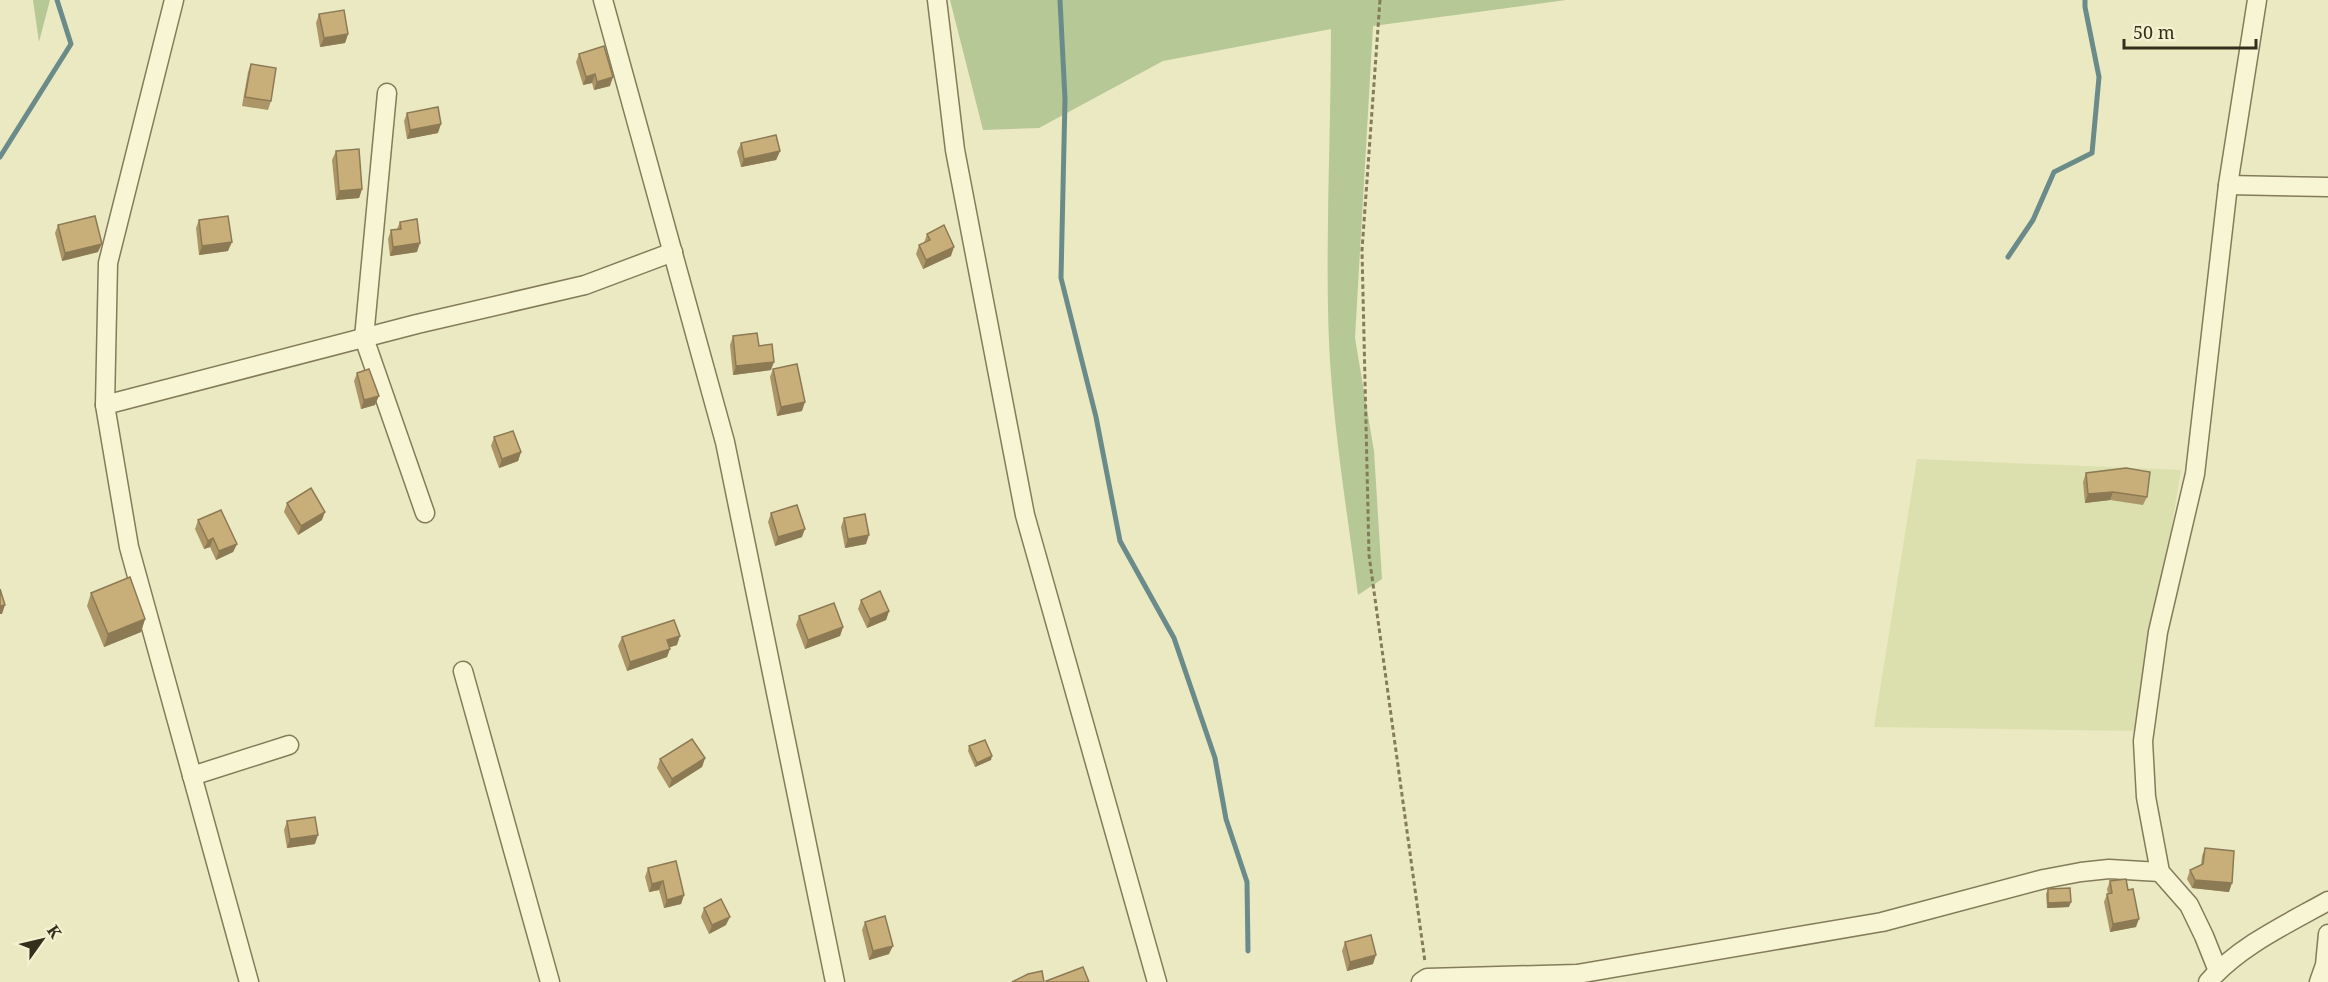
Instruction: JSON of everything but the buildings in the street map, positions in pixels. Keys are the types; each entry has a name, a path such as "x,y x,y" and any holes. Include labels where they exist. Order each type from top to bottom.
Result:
{"street":[{"path":"174,0 108,263 105,405 129,547 249,982"},
{"path":"603,0 725,442 835,982"},
{"path":"937,0 955,150 1025,515 1157,982"},
{"path":"2257,0 2228,185 2195,474 2158,632 2143,741 2146,797 2160,872 2189,905 2204,936 2213,977 2260,940 2328,901"},
{"path":"387,93 364,338 425,513"},
{"path":"2228,185 2328,187"},
{"path":"105,405 364,338 585,285 673,252"},
{"path":"463,671 550,982"},
{"path":"192,776 289,745"},
{"path":"1424,980 1577,974 1882,922 2044,879 2081,872 2109,869 2160,872"},
{"path":"2319,982 2325,965 2328,934"}],"path":[{"path":"1380,0 1362,250 1369,555 1424,980"}],"green space":[{"path":"33,0 50,0 39,42"},
{"path":"950,0 1566,0 1373,26 1355,338 1374,451 1382,579 1358,595 1334,406 1329,343 1328,264 1331,29 1163,61 1039,128 983,130"},
{"path":"1917,459 2181,470 2138,731 1874,727"}],"waterway":[{"path":"0,157 71,44 57,0"},
{"path":"1060,0 1065,99 1061,278 1096,417 1120,541 1174,638 1215,758 1226,819 1247,882 1248,951"},
{"path":"2008,257 2033,220 2054,172 2092,153 2099,77 2085,0"}]}
